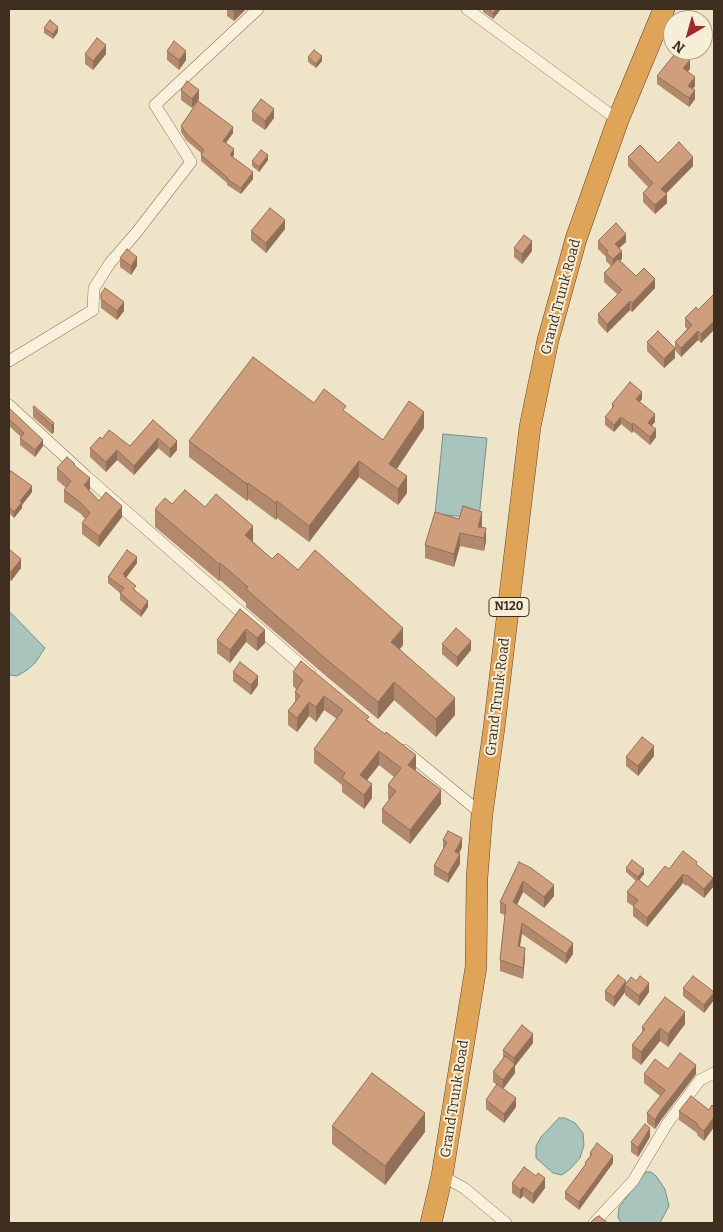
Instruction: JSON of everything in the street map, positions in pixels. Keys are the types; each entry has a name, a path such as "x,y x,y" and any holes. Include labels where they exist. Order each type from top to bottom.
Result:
{"highway":[{"name":"Grand Trunk Road","path":"431,1223 442,1176 476,967 477,878 482,814 530,427 548,340 573,248 618,120 664,9"}],"street":[{"path":"9,361 93,310 94,288 110,263 192,162 155,105 258,9"},
{"path":"467,9 618,120"},
{"path":"9,405 321,682"},
{"path":"392,741 482,814"},
{"path":"594,1223 633,1181 667,1124 700,1080 714,1073"},
{"path":"442,1176 464,1188 506,1223"}],"water":[{"path":"443,434 487,438 479,518 435,514"},
{"path":"9,611 45,648 35,663 17,676 9,674"},
{"path":"559,1118 565,1118 575,1123 583,1133 584,1145 580,1158 562,1175 553,1173 536,1158 536,1146 541,1137"},
{"path":"646,1172 651,1172 656,1176 665,1189 669,1206 660,1223 621,1223 618,1217 619,1207"}],"building":[{"path":"488,9 496,9 493,13"},
{"path":"50,20 58,27 53,34 44,28"},
{"path":"97,38 106,45 93,61 85,54"},
{"path":"174,41 186,51 179,60 167,51"},
{"path":"314,50 322,56 316,64 308,57"},
{"path":"670,60 690,60 683,68 695,77 688,86 695,90 689,98 657,76"},
{"path":"187,81 199,90 192,99 181,90"},
{"path":"261,99 274,109 265,121 252,111"},
{"path":"198,101 233,127 223,141 234,149 230,155 253,172 241,188 227,179 201,155 204,150 181,126"},
{"path":"679,142 693,157 661,189 667,194 655,205 643,193 653,183 628,157 640,145 658,163"},
{"path":"261,150 268,155 259,167 252,161"},
{"path":"270,208 285,220 266,243 251,231"},
{"path":"616,223 626,234 615,244 622,251 613,259 606,253 608,251 598,241"},
{"path":"524,235 532,241 522,254 514,248"},
{"path":"127,249 137,257 131,266 120,258"},
{"path":"618,259 636,276 644,268 655,279 632,303 630,301 607,324 598,314 622,290 604,273"},
{"path":"105,288 124,302 117,311 101,299 101,294"},
{"path":"714,294 714,321 701,334 698,331 681,348 675,342 692,325 685,318 696,307 698,310"},
{"path":"658,331 675,348 664,359 647,342"},
{"path":"253,357 314,403 324,389 346,406 343,410 383,440 409,401 424,412 389,464 407,476 398,489 359,461 309,526 277,501 276,503 247,484 189,441"},
{"path":"630,382 642,392 636,399 655,414 648,423 656,429 650,437 633,423 632,425 621,417 614,425 605,417 614,406 612,404"},
{"path":"34,406 54,423 52,425 33,408"},
{"path":"9,408 43,440 35,450 20,438 24,433 9,419"},
{"path":"153,420 177,441 170,449 158,438 134,466 117,450 106,462 90,448 100,437 102,439 109,430 130,446"},
{"path":"67,457 90,478 84,485 99,501 106,492 122,506 99,536 82,523 90,513 81,503 64,490 71,481 57,468"},
{"path":"11,471 32,486 14,512 9,507 9,474"},
{"path":"185,490 205,507 216,494 253,526 245,535 272,559 278,553 298,570 315,550 403,628 391,642 455,698 436,719 394,682 378,702 246,589 248,587 155,509 165,498 172,504"},
{"path":"463,506 482,512 478,527 486,528 484,538 460,533 454,554 425,545 435,512 459,519"},
{"path":"9,549 21,559 11,572 9,570"},
{"path":"127,550 137,557 123,574 136,586 133,589 148,601 141,611 120,593 124,588 108,577"},
{"path":"240,609 265,630 257,638 246,629 230,650 217,640"},
{"path":"456,628 471,641 457,657 442,644"},
{"path":"301,661 369,717 366,720 385,734 386,732 416,755 408,765 441,790 410,830 382,809 396,791 388,785 401,768 379,751 360,775 372,784 364,795 342,778 345,773 314,749 343,710 324,696 316,707 309,702 297,718 288,711 300,696 295,692 303,680 293,672"},
{"path":"240,662 258,676 251,685 233,672"},
{"path":"642,737 654,746 638,766 626,757"},
{"path":"448,831 462,838 455,852 460,854 448,874 434,866 447,842 443,840"},
{"path":"683,851 713,878 704,889 687,875 683,874 647,918 633,906 638,900 627,892 638,879 648,887 665,866 669,869"},
{"path":"632,860 644,869 638,877 626,868"},
{"path":"519,862 531,868 554,885 544,897 523,881 513,902 573,943 566,954 522,923 518,946 525,948 523,968 500,960 506,905 500,902"},
{"path":"618,975 626,981 614,997 605,991"},
{"path":"640,976 649,983 639,996 625,985 631,977 636,981"},
{"path":"693,976 714,992 704,1005 683,988"},
{"path":"665,997 685,1012 668,1034 660,1028 641,1052 632,1045 645,1029 642,1027"},
{"path":"522,1025 533,1034 514,1058 503,1050"},
{"path":"680,1053 696,1065 655,1120 647,1113 665,1090 644,1074 655,1059 668,1069"},
{"path":"505,1056 515,1064 503,1080 493,1072"},
{"path":"372,1073 425,1113 385,1166 332,1126"},
{"path":"497,1084 516,1098 504,1114 486,1100"},
{"path":"691,1096 709,1110 712,1105 714,1107 714,1117 704,1131 697,1126 698,1124 679,1111"},
{"path":"645,1124 650,1128 638,1148 631,1142"},
{"path":"597,1143 613,1156 579,1202 565,1192 586,1164 592,1154 590,1153"},
{"path":"524,1167 536,1176 538,1173 545,1178 533,1194 523,1187 520,1190 512,1183"},
{"path":"599,1216 608,1223 590,1223 595,1218"}]}
